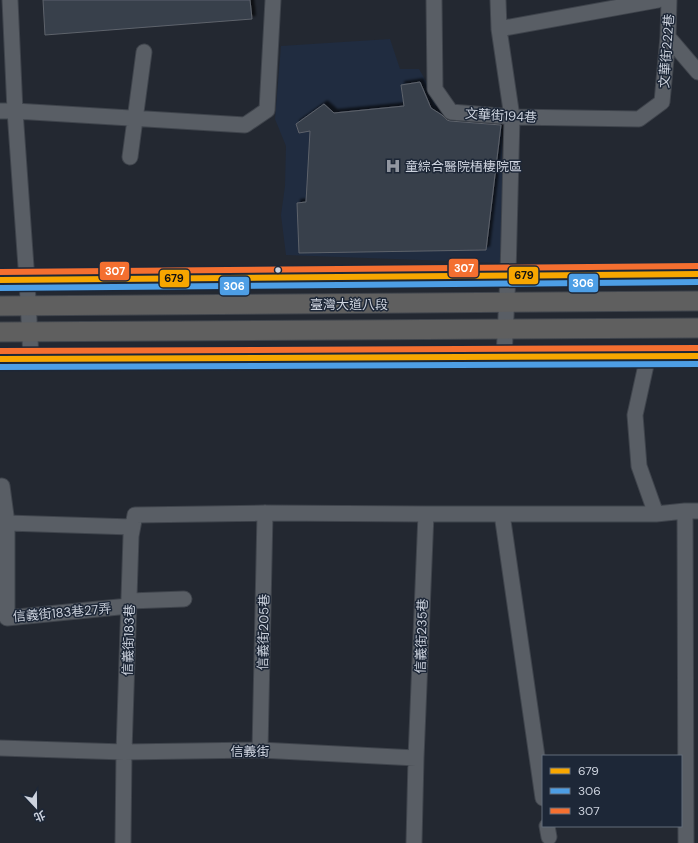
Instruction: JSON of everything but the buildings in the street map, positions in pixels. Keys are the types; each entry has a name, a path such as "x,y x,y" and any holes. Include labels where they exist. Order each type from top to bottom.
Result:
{"main road":[{"name":"臺灣大道八段","path":"0,280 698,274"},
{"name":"臺灣大道八段","path":"0,306 698,301"},
{"name":"臺灣大道八段","path":"0,332 698,328"},
{"path":"0,359 698,356"}],"street":[{"path":"10,0 15,111 29,306 31,358"},
{"path":"0,111 245,125 266,110 273,0"},
{"name":"文華街194巷","path":"434,0 435,88 451,112 512,117 639,119 662,102"},
{"path":"498,0 499,28 512,117 508,275 504,357"},
{"path":"499,28 607,4 658,0"},
{"name":"文華街222巷","path":"662,102 668,37 669,0"},
{"path":"668,37 698,72"},
{"path":"130,157 144,52"},
{"path":"648,356 635,415 639,466 656,514"},
{"name":"信義街183巷27弄","path":"2,486 7,523 7,618 129,604"},
{"path":"7,523 132,527 135,515 265,513 656,514 692,511 686,843"},
{"name":"信義街205巷","path":"260,750 265,513"},
{"name":"信義街235巷","path":"416,758 426,514"},
{"path":"502,514 542,791"},
{"name":"信義街183巷","path":"123,843 124,752 132,527"},
{"path":"129,604 184,599"},
{"name":"信義街","path":"0,748 124,752 260,750 416,758"},
{"path":"414,843 416,758"}],"shaded area":[{"name":"童綜合醫院梧棲院區","path":"390,39 400,69 419,69 443,111 502,113 502,263 286,255 281,215 285,186 286,146 275,119 281,46"}],"transit line":[{"name":"307","path":"0,272 698,266"},
{"name":"679","path":"0,280 698,274"},
{"name":"306","path":"0,288 698,282"},
{"name":"307","path":"0,351 698,348"},
{"name":"679","path":"0,359 698,356"},
{"name":"306","path":"0,367 698,364"}],"place":[{"name":"童綜合醫院梧棲院區","path":"393,166"}]}
